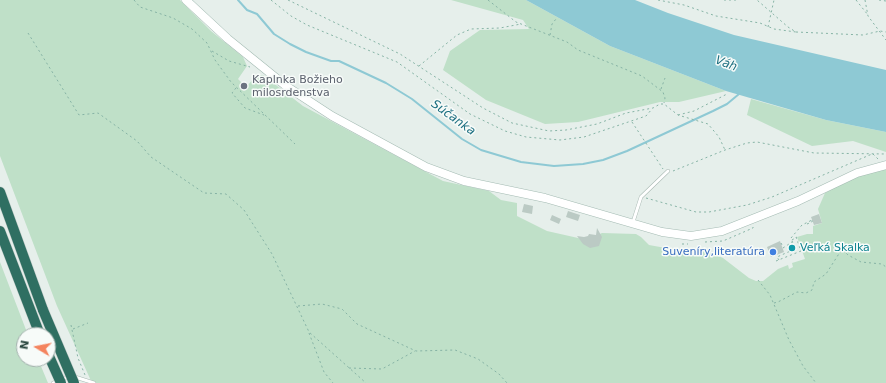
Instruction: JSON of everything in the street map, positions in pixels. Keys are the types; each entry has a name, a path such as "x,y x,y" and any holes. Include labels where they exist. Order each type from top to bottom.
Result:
{"highway":[{"path":"0,192 43,310 74,383"},
{"path":"1,235 37,327"},
{"path":"54,367 61,383"}],"main road":[{"path":"186,0 244,53 286,86 332,116 426,167 464,181 532,195 669,234 691,236 722,231 751,220 856,173 886,165"}],"lane":[{"path":"632,224 641,197 668,171"},
{"path":"54,383 64,378 86,379 94,383"}],"path":[{"path":"134,0 140,7 173,18 192,29 207,43 215,60 237,87 295,144"},
{"path":"271,0 291,16 307,25 397,62 470,114 512,133 540,139 572,139 595,134 646,116 653,108 660,104 664,104 678,115 708,124 719,137 725,150"},
{"path":"288,0 400,54 482,108 512,123 549,131 582,128 626,113 653,108"},
{"path":"488,0 521,24 566,42 578,50 642,76 661,89 665,95 664,104"},
{"path":"658,0 684,5 716,16 760,23 768,27 796,32 863,35 880,31 886,32"},
{"path":"724,0 737,0"},
{"path":"757,0 788,27 796,32"},
{"path":"768,27 774,0"},
{"path":"856,0 886,40"},
{"path":"865,0 868,16"},
{"path":"879,0 886,2"},
{"path":"550,35 552,24 556,18"},
{"path":"419,66 457,35 475,28 500,28 521,24"},
{"path":"28,33 80,115 98,113 137,141 150,157 204,193 226,194 244,210 272,254 309,332 324,372 333,383"},
{"path":"212,51 236,63 249,67"},
{"path":"661,89 665,78"},
{"path":"237,87 232,93 245,108 266,116"},
{"path":"678,115 694,111 728,94"},
{"path":"631,121 635,125 658,163 668,171 676,171 725,150 747,143 757,142 814,153 886,154"},
{"path":"641,197 696,212 724,210 767,199 872,153"},
{"path":"701,242 723,241 753,228 751,220"},
{"path":"779,260 777,257 795,249 791,238 802,225 812,220 807,224"},
{"path":"776,261 801,251 797,237 783,248 781,243"},
{"path":"682,244 688,244"},
{"path":"774,303 797,292 806,293 812,290 814,282 826,274 842,249 848,255 861,262 882,264 886,267"},
{"path":"758,280 766,287 782,325 799,359 816,383"},
{"path":"297,306 322,304 342,309 357,324 416,351 455,350 478,359 499,374 507,383"},
{"path":"72,330 88,323"},
{"path":"71,325 78,358 86,379"},
{"path":"309,332 366,383"},
{"path":"348,368 382,369 416,351"}],"green space":[{"path":"0,0 180,0 211,31 243,57 247,66 238,79 246,87 256,76 263,75 303,106 443,181 489,191 501,200 517,203 517,216 547,231 587,240 602,233 636,234 649,245 688,252 702,249 723,258 749,278 756,281 763,281 778,269 788,265 789,269 793,267 792,263 805,259 797,237 813,234 813,226 822,223 818,209 825,193 851,179 886,168 886,383 92,383 57,306 0,156"},
{"path":"451,0 526,0 610,46 726,91 679,102 660,102 578,122 545,124 486,100 443,70 450,51 480,30 529,29 523,20"},
{"path":"751,99 826,120 886,132 886,152 853,141 812,146 747,115"},
{"path":"0,262 25,327 16,327 16,367 41,367 48,383 0,383"}],"water":[{"name":"Váh","path":"526,0 635,0 668,13 734,35 886,70 886,132 826,120 726,91 610,46"}],"building":[{"path":"524,204 533,206 532,214 522,212"},
{"path":"568,211 580,215 578,221 566,217"},
{"path":"819,214 822,223 814,225 811,217"},
{"path":"552,215 561,219 559,224 550,220"},
{"path":"597,228 602,237 599,246 590,248 583,244 577,236 584,237 588,236 589,234 596,235"},
{"path":"780,241 784,252 771,257 767,247"}],"waterway":[{"name":"Súčanka","path":"238,0 247,10 257,14 274,34 290,44 306,52 331,61 339,61 386,83 412,99 462,139 481,150 521,162 554,166 583,164 603,160 627,151 713,111 727,104 739,94"}],"place":[{"name":"Kaplnka Božieho milosrdenstva","path":"244,86"},
{"name":"Veľká Skalka","path":"792,248"},
{"name":"Suveníry,literatúra","path":"773,252"}]}
